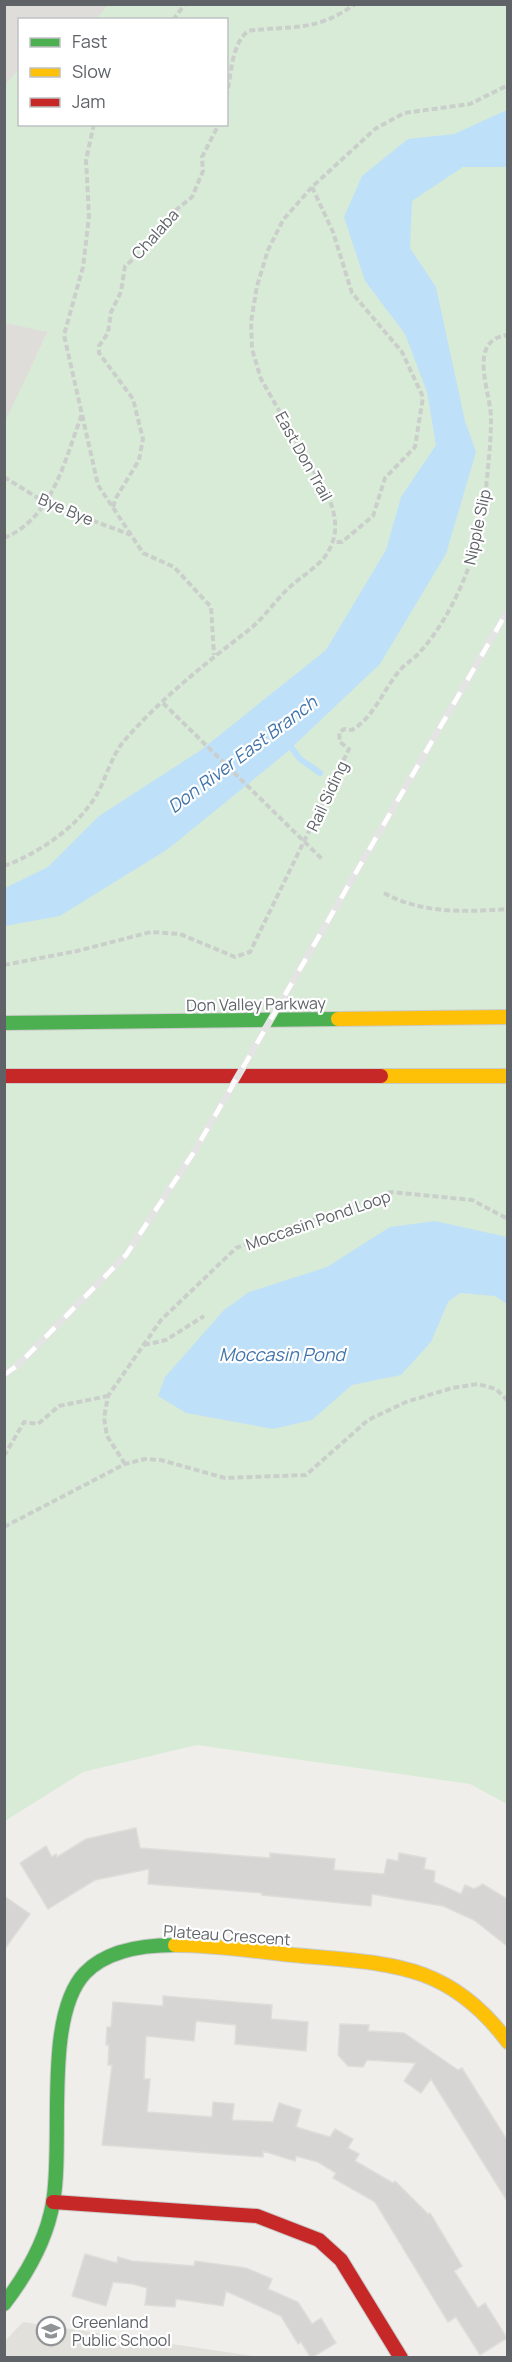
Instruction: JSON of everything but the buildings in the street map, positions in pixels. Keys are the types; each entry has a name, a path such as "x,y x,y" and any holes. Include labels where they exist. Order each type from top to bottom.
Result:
{"main road":[{"name":"Don Valley Parkway","path":"4,1023 507,1017"},
{"path":"4,1076 507,1076"},
{"name":"Plateau Crescent","path":"4,2304 23,2282 44,2232 53,2202 64,2016 80,1978 109,1958 153,1946 188,1946 363,1962 406,1970 445,1983 467,2000 507,2042"},
{"path":"53,2202 257,2216 319,2240 341,2260 401,2358"}],"path":[{"path":"174,18 185,4"},
{"path":"228,86 234,52 241,37 248,31 300,29 322,23 355,4"},
{"name":"East Don Trail","path":"333,542 336,516 328,496 261,379 251,340 250,322 256,286 268,250 283,220 312,187 375,129 394,117 470,104 507,86"},
{"path":"94,126 86,160 89,216 83,267 64,335 98,485 143,553 174,567 211,607 214,655"},
{"name":"Chalaba","path":"113,508 116,498 139,460 143,439 133,399 99,353 99,346 108,333 111,312 121,292 125,266 143,250 165,219 192,196 203,171 202,157 218,126"},
{"path":"4,866 21,860 75,822 96,796 122,743 214,655 252,627 290,587 322,559 333,542 342,542 373,516 385,478 415,447 423,397 402,352 352,293 333,232 312,187"},
{"name":"Nipple Slip","path":"349,749 340,742 339,733 344,729 351,730 366,718 381,701 399,671 420,652 447,612 469,569 486,492 491,419 484,380 484,356 488,343 498,336 507,334"},
{"path":"4,538 21,531 51,496 82,413"},
{"name":"Bye Bye","path":"4,477 46,503 131,536"},
{"path":"163,703 322,859"},
{"name":"Rail Siding","path":"4,965 77,951 118,938 151,932 180,934 235,957 250,952 349,749"},
{"path":"384,893 404,902 431,908 475,911 507,909"},
{"name":"Moccasin Pond Loop","path":"125,1464 107,1436 104,1418 108,1396 161,1320 236,1248 389,1192 472,1200 507,1219"},
{"path":"144,1345 166,1340 204,1316"},
{"path":"4,1527 125,1464 145,1459 161,1460 225,1478 306,1475 368,1420 406,1402 452,1388 478,1384 496,1389 507,1401"},
{"path":"4,1456 24,1422 38,1424 59,1406 108,1396"}],"shaded area":[{"path":"5,5 143,5 131,18 18,18 18,126 20,126 51,325 5,424"},
{"name":"Greenland Public School","path":"23,2322 254,2357 5,2357 5,2341"}],"green space":[{"path":"108,5 507,5 507,1804 470,1784 197,1745 83,1772 5,1821 4,424 48,332 5,323 5,85 18,70 18,126 228,126 228,18 97,18"}],"water":[{"name":"Don River East Branch","path":"507,110 507,167 463,167 412,201 410,248 436,287 465,421 476,452 446,554 380,664 286,753 168,849 60,916 5,926 5,888 48,867 99,816 201,750 326,650 386,550 401,497 436,445 427,392 405,334 365,281 344,217 362,176 408,139 454,134"},
{"name":"Moccasin Pond","path":"435,1221 507,1237 507,1304 495,1296 460,1293 448,1302 431,1342 401,1375 352,1385 312,1420 273,1429 186,1413 158,1396 165,1377 224,1310 249,1292 327,1267 390,1227"}],"waterway":[{"name":"Don River East Branch","path":"288,743 300,759 320,773"}],"railway":[{"path":"4,1375 18,1365 126,1255 194,1152 508,610"}],"traffic: fast":[{"path":"4,1023 338,1019"},
{"path":"4,2304 21,2281 35,2256 50,2216 56,2177 59,2049 64,2019 72,1993 85,1973 104,1959 127,1950 175,1945"}],"traffic: slow":[{"path":"338,1019 508,1017"},
{"path":"381,1076 508,1076"},
{"path":"175,1945 220,1947 357,1961 412,1971 438,1981 462,1995 485,2015 508,2042"}],"traffic: jam":[{"path":"4,1076 381,1076"},
{"path":"53,2202 257,2216 319,2240 341,2260 401,2358"}],"place":[{"name":"Greenland Public School","path":"51,2331"}]}
